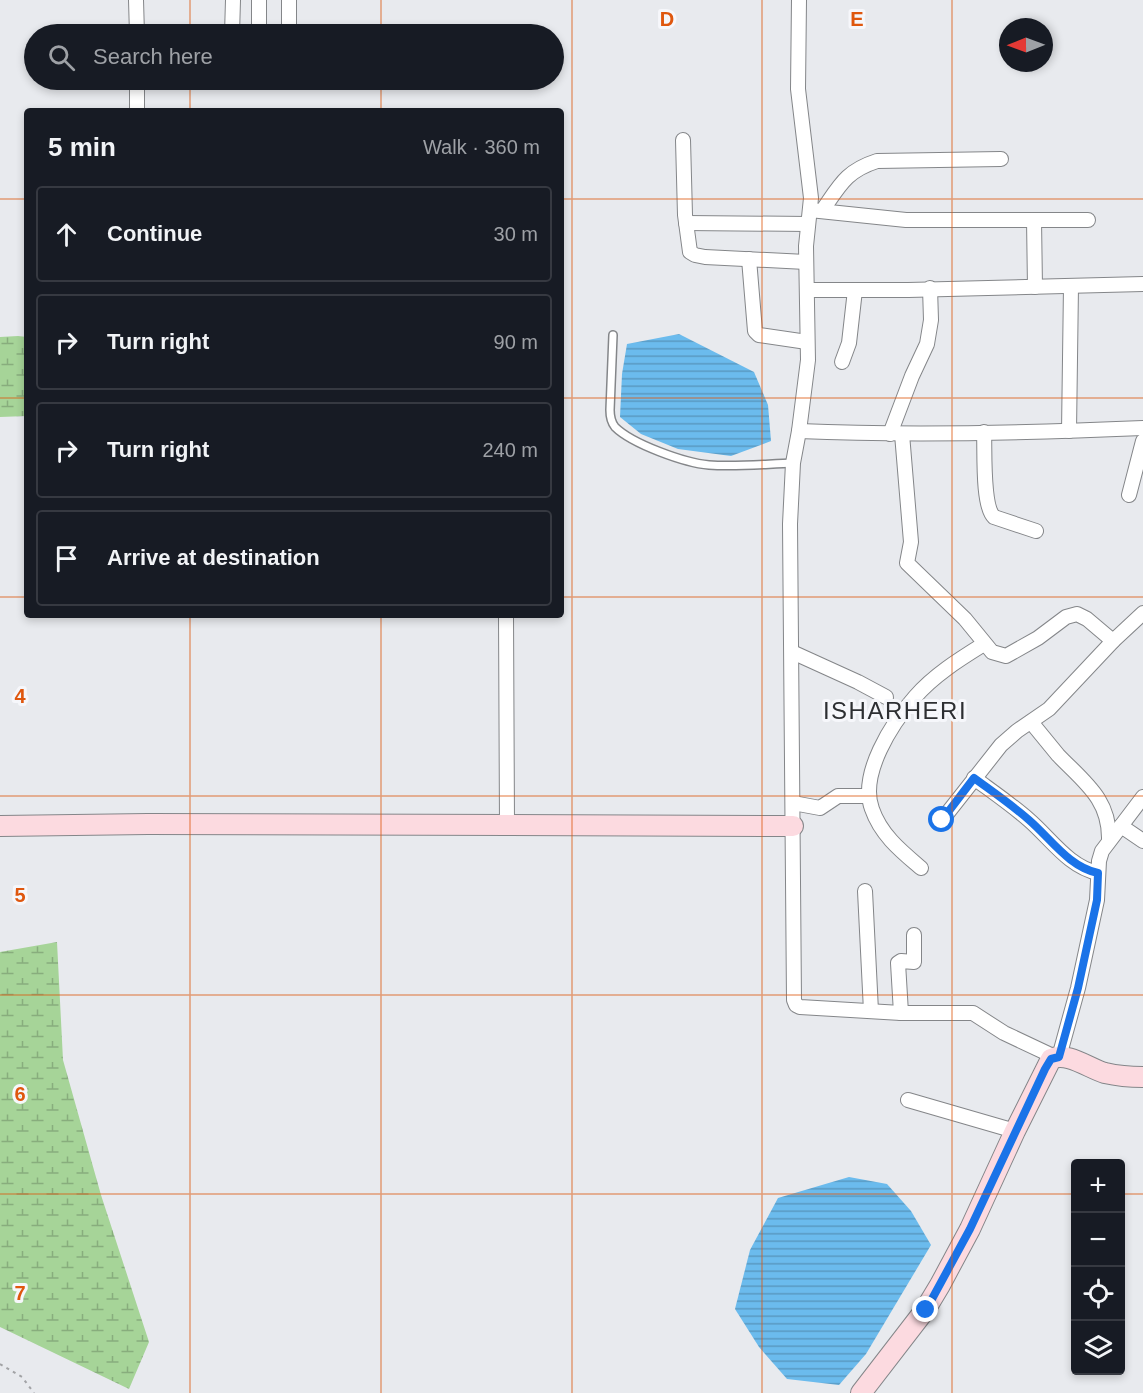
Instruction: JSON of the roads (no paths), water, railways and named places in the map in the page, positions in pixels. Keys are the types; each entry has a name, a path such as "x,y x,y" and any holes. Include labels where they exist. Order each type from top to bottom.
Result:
{"street":[{"path":"136,0 136,24"},
{"path":"232,24 233,0"},
{"path":"259,0 259,24"},
{"path":"289,0 289,24"},
{"path":"799,0 798,89 814,215 806,262 806,387 793,463 790,524 794,1000 800,1007 901,1013 972,1013 1004,1033 1057,1057 1118,1076 1143,1077"},
{"path":"137,90 137,108"},
{"path":"683,140 686,223 690,252 694,255 806,262"},
{"path":"814,215 853,171 877,161 1001,159"},
{"path":"686,223 814,215 906,220 1088,220"},
{"path":"1034,220 1035,287"},
{"path":"749,259 755,331 759,335 807,342"},
{"path":"807,290 1143,284"},
{"path":"1069,431 1071,286"},
{"path":"930,288 931,320 927,344 912,376 896,434 911,542 907,562 965,620 984,644 999,655 1006,656 1038,638 1066,617 1077,614 1087,619 1113,641"},
{"path":"842,362 849,343 855,290"},
{"path":"799,431 896,434 1143,428"},
{"path":"984,432 990,514 1036,531"},
{"path":"1129,495 1143,441"},
{"path":"942,820 1001,745 1060,698 1113,641 1143,614"},
{"path":"506,618 507,825"},
{"path":"921,868 892,842 879,825 869,796 869,783 873,768 882,744 915,696 958,660 984,644"},
{"path":"792,652 858,682 886,698"},
{"path":"1031,722 1100,800 1109,825 1109,840"},
{"path":"974,778 1017,810 1075,863 1090,872 1098,873"},
{"path":"793,803 820,808 838,796 869,796"},
{"path":"861,1393 930,1301 970,1229 1045,1069 1057,1057 1078,988 1097,900 1102,851 1143,797"},
{"path":"0,826 148,824 793,826"},
{"path":"1121,826 1143,841"},
{"path":"865,891 871,1011"},
{"path":"901,1013 898,963 901,961 914,962 914,934"},
{"path":"908,1100 1015,1131"}],"lane":[{"path":"613,335 610,410 611,420 615,427 638,442 672,456 708,465 793,463"}],"water":[{"path":"679,334 754,372 768,405 771,441 731,456 678,449 641,434 620,417 622,374 627,344"},
{"path":"849,1177 887,1184 911,1211 931,1245 866,1354 839,1385 787,1379 759,1347 735,1309 750,1250 778,1198"}],"district":[{"name":"ISHARHERI","path":"895,710"}]}
